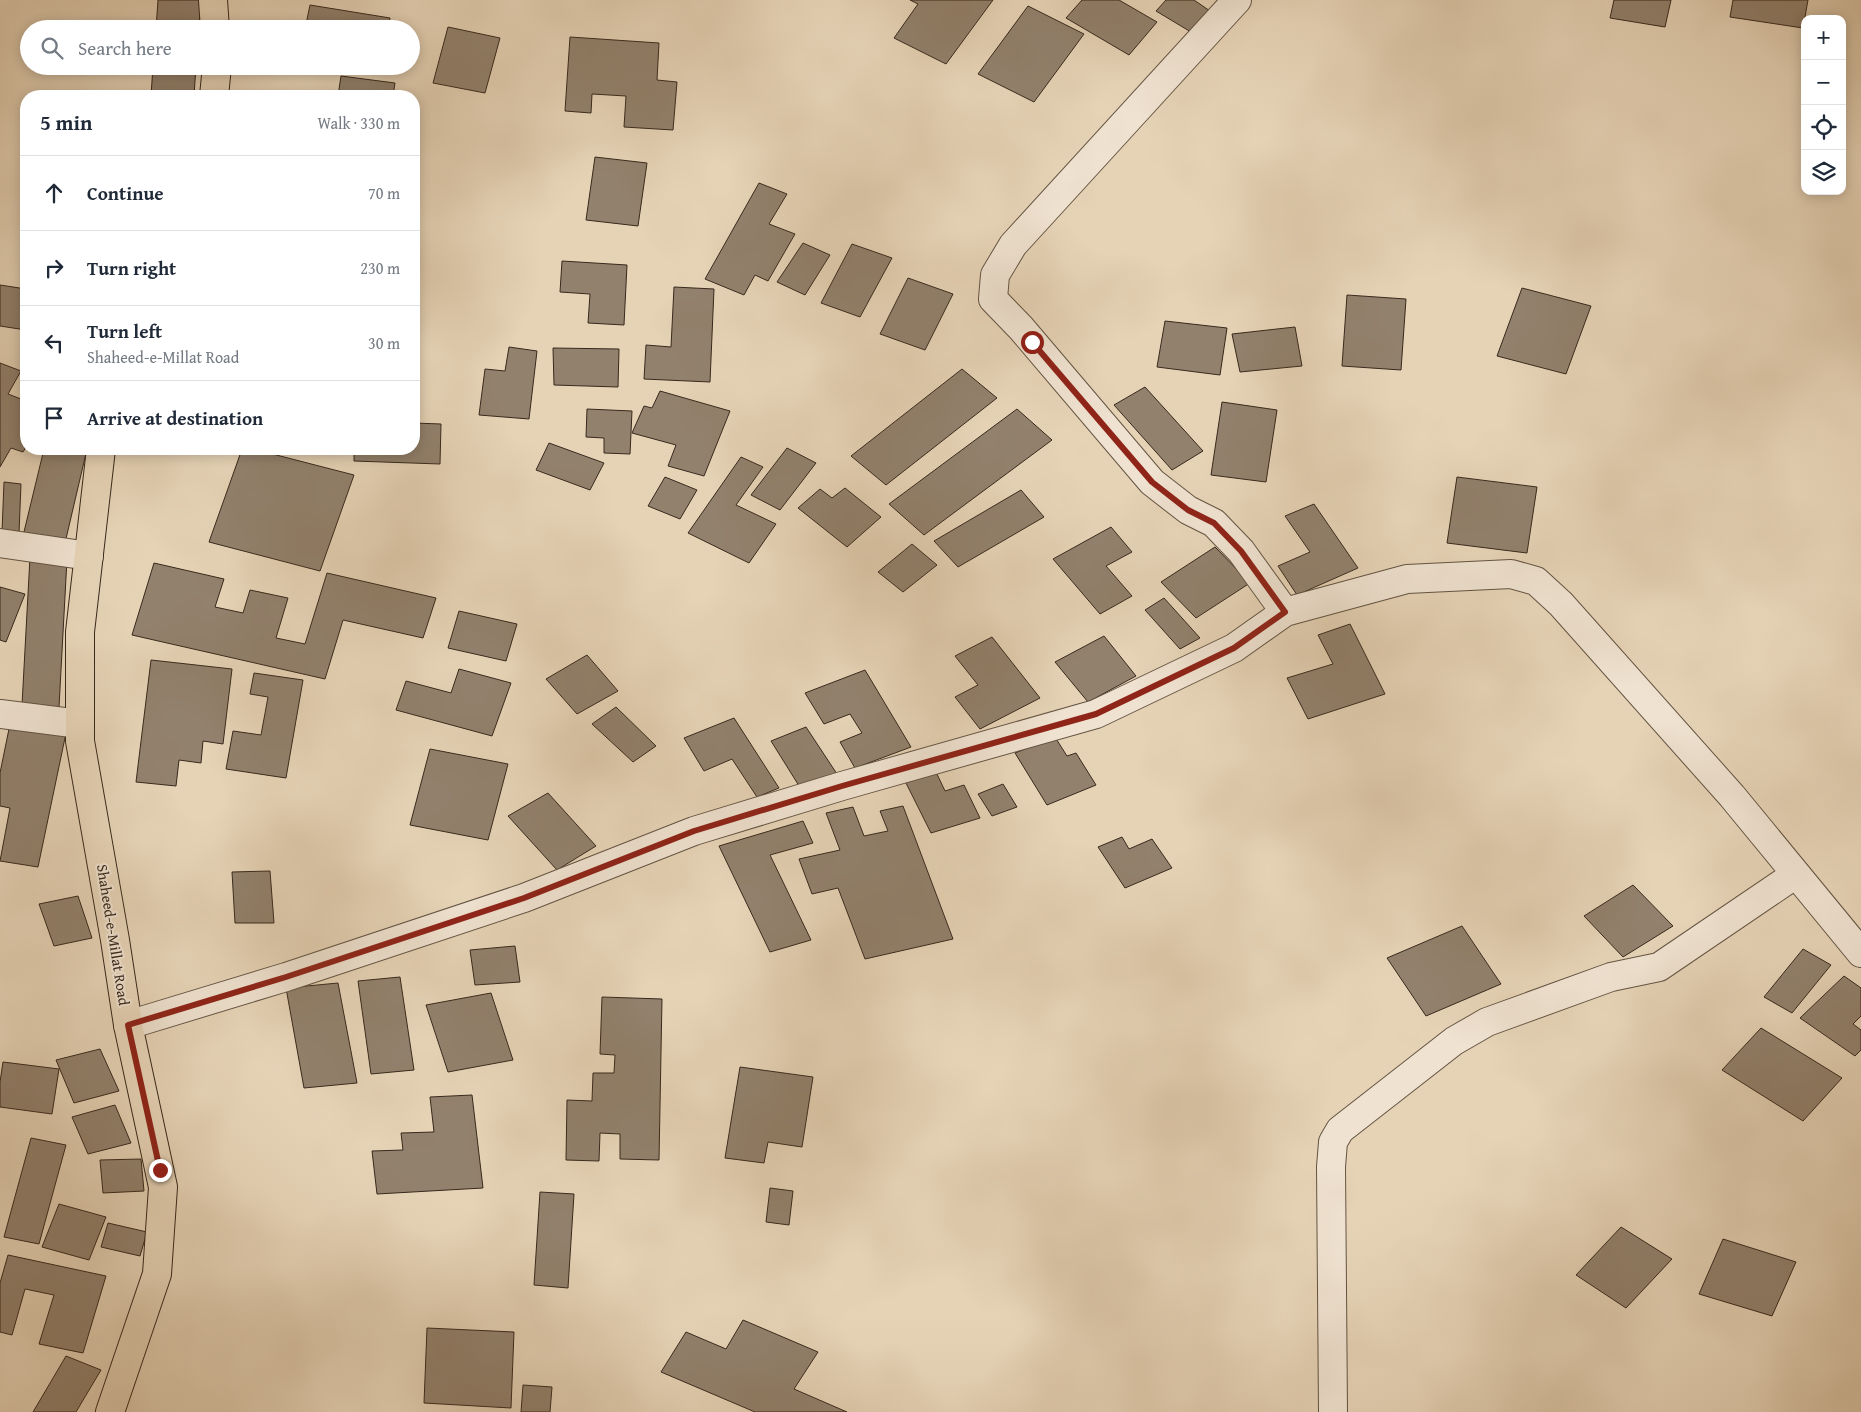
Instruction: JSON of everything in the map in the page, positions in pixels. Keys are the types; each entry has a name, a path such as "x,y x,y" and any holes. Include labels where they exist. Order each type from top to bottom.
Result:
{"main road":[{"path":"213,0 214,20"},
{"path":"215,90 216,75"},
{"name":"Shaheed-e-Millat Road","path":"99,455 80,632 80,741 128,1025 163,1187 157,1274 110,1412"}],"street":[{"path":"1237,0 1013,245 995,275 994,299 1152,482 1188,510 1214,523 1241,551 1285,612"},
{"path":"0,543 89,556"},
{"path":"128,1025 286,977 524,898 694,831 851,783 1096,714 1234,648 1285,612 1407,579 1511,574 1536,581 1561,604 1726,789 1861,953"},
{"path":"0,714 80,724"},
{"path":"1333,1412 1331,1167 1333,1142 1340,1130 1454,1041 1487,1022 1611,977 1659,967 1796,874"}],"building":[{"path":"158,0 201,0 200,20 157,20"},
{"path":"910,0 993,0 946,64 894,38 918,4"},
{"path":"1082,0 1119,0 1157,22 1129,55 1066,18"},
{"path":"1166,0 1194,0 1210,11 1191,32 1156,11"},
{"path":"1614,0 1671,0 1665,27 1610,18"},
{"path":"1733,0 1808,0 1805,15 1801,15 1801,28 1730,17"},
{"path":"310,5 390,18 390,20 307,20"},
{"path":"1028,6 1084,34 1034,102 978,74"},
{"path":"448,27 500,38 485,93 433,83"},
{"path":"570,37 659,43 657,80 677,82 673,130 624,127 626,96 592,94 591,113 565,111"},
{"path":"152,75 195,75 194,90 151,90"},
{"path":"341,76 395,83 394,90 339,90"},
{"path":"595,157 647,163 638,226 586,220"},
{"path":"759,183 787,194 769,224 795,234 768,281 755,275 744,295 705,279"},
{"path":"803,243 830,255 805,295 777,282"},
{"path":"852,244 892,258 860,317 821,303"},
{"path":"562,261 627,265 624,325 588,323 590,294 560,292"},
{"path":"908,278 953,294 925,350 880,334"},
{"path":"0,285 20,288 20,329 0,326"},
{"path":"674,287 714,289 710,382 644,379 646,345 671,347"},
{"path":"1522,288 1591,306 1566,374 1497,356"},
{"path":"1347,295 1406,299 1401,370 1342,366"},
{"path":"1165,321 1227,328 1220,375 1157,367"},
{"path":"1295,327 1302,366 1240,372 1232,334"},
{"path":"509,347 537,351 529,419 479,415 485,369 505,371"},
{"path":"553,348 619,349 618,387 554,385"},
{"path":"0,363 20,371 8,394 20,399 20,451 11,448 0,467"},
{"path":"962,369 997,398 886,485 851,456"},
{"path":"1145,387 1203,451 1172,470 1114,405"},
{"path":"660,391 730,411 704,476 668,466 676,445 632,433 644,406 652,408"},
{"path":"1222,402 1277,410 1266,482 1211,475"},
{"path":"587,409 632,411 630,454 604,453 604,438 586,437"},
{"path":"1017,409 1052,440 924,535 889,504"},
{"path":"420,423 441,424 440,464 354,461 354,455 420,455"},
{"path":"549,443 604,463 590,490 536,470"},
{"path":"787,448 816,463 780,510 751,495"},
{"path":"43,455 86,455 65,543 23,536"},
{"path":"240,455 276,455 354,475 320,571 209,542"},
{"path":"741,457 763,467 736,505 776,524 749,563 688,533"},
{"path":"665,477 697,490 680,519 648,506"},
{"path":"1457,477 1537,487 1527,553 1447,543"},
{"path":"4,482 21,484 19,533 2,532"},
{"path":"845,488 881,517 847,547 798,508 820,489 832,498"},
{"path":"1021,490 1044,517 958,567 934,541"},
{"path":"1314,504 1358,568 1297,595 1278,566 1310,552 1285,516"},
{"path":"1111,527 1132,552 1106,566 1132,596 1100,614 1053,559"},
{"path":"912,544 937,565 903,592 878,572"},
{"path":"1215,547 1250,583 1196,618 1161,582"},
{"path":"30,557 67,559 59,707 22,705"},
{"path":"154,563 224,579 215,607 243,613 250,590 288,598 276,638 305,644 327,573 436,598 423,638 343,620 325,679 132,635"},
{"path":"0,587 25,594 6,642 0,640"},
{"path":"1164,598 1200,638 1180,649 1145,610"},
{"path":"459,611 517,624 506,661 448,648"},
{"path":"1350,624 1385,694 1308,719 1287,678 1333,664 1318,635"},
{"path":"1104,636 1136,676 1088,702 1055,662"},
{"path":"992,637 1040,698 980,729 955,697 978,685 955,656"},
{"path":"587,655 618,691 577,714 546,679"},
{"path":"151,660 232,669 223,744 203,741 201,763 179,760 176,786 136,782"},
{"path":"459,669 511,683 492,736 396,710 406,681 451,693"},
{"path":"865,670 911,747 855,768 840,742 862,733 850,714 824,724 805,693"},
{"path":"254,673 303,680 286,778 226,769 233,731 261,735 268,697 250,694"},
{"path":"616,707 656,746 633,762 592,724"},
{"path":"734,718 779,788 757,797 732,759 704,771 684,738"},
{"path":"10,724 66,733 38,867 0,861 10,808 0,806 0,773"},
{"path":"806,727 837,774 801,789 771,741"},
{"path":"1055,737 1067,756 1076,753 1096,785 1047,805 1015,753"},
{"path":"430,749 508,764 488,840 410,825"},
{"path":"936,772 945,791 964,785 980,818 931,833 905,781"},
{"path":"1003,784 1017,807 992,816 978,794"},
{"path":"548,793 596,846 557,870 508,816"},
{"path":"903,806 953,939 865,959 838,888 812,894 799,859 840,850 826,813 853,807 864,836 888,831 880,811"},
{"path":"803,821 813,843 770,855 811,940 770,952 719,846"},
{"path":"1122,837 1129,849 1152,839 1172,868 1125,888 1098,847"},
{"path":"270,871 274,923 235,923 232,872"},
{"path":"1633,885 1673,926 1623,957 1584,916"},
{"path":"78,896 92,938 54,946 39,904"},
{"path":"1462,926 1501,984 1426,1016 1387,958"},
{"path":"515,946 520,982 475,985 470,950"},
{"path":"1803,949 1831,965 1792,1013 1764,997"},
{"path":"1844,976 1861,988 1861,1016 1853,1024 1861,1030 1861,1050 1855,1056 1800,1018"},
{"path":"400,977 414,1070 371,1074 358,981"},
{"path":"338,983 357,1083 304,1088 286,988"},
{"path":"491,993 513,1060 448,1072 426,1005"},
{"path":"602,997 662,999 659,1160 620,1159 620,1134 600,1133 599,1161 566,1160 567,1100 592,1101 593,1073 614,1073 615,1055 600,1054"},
{"path":"1761,1028 1842,1078 1803,1121 1722,1070"},
{"path":"100,1049 119,1091 74,1103 56,1060"},
{"path":"3,1062 59,1069 52,1114 0,1107 0,1082"},
{"path":"740,1067 813,1077 802,1147 768,1142 764,1163 725,1158"},
{"path":"472,1095 483,1188 377,1194 372,1151 403,1150 401,1133 434,1132 430,1097"},
{"path":"115,1105 131,1143 88,1154 72,1117"},
{"path":"31,1138 66,1145 39,1244 4,1237"},
{"path":"141,1159 144,1191 103,1193 100,1160"},
{"path":"770,1188 793,1191 789,1225 766,1222"},
{"path":"540,1192 574,1194 568,1288 534,1285"},
{"path":"59,1204 106,1217 89,1260 42,1247"},
{"path":"108,1223 147,1232 140,1256 101,1247"},
{"path":"1621,1227 1672,1259 1626,1308 1576,1275"},
{"path":"1723,1239 1796,1262 1772,1316 1699,1294"},
{"path":"8,1255 106,1276 83,1353 39,1344 54,1295 25,1289 12,1335 0,1332 0,1283"},
{"path":"743,1320 818,1352 794,1389 847,1412 755,1412 661,1372 686,1332 726,1349"},
{"path":"427,1328 514,1332 511,1408 424,1403"},
{"path":"66,1356 101,1370 76,1412 33,1412"},
{"path":"523,1385 552,1387 550,1412 521,1412"}],"route":[{"path":"160,1170 128,1025 286,977 524,898 694,831 842,786 1096,714 1234,648 1285,612 1241,551 1214,523 1188,510 1152,482 1032,342"}]}
